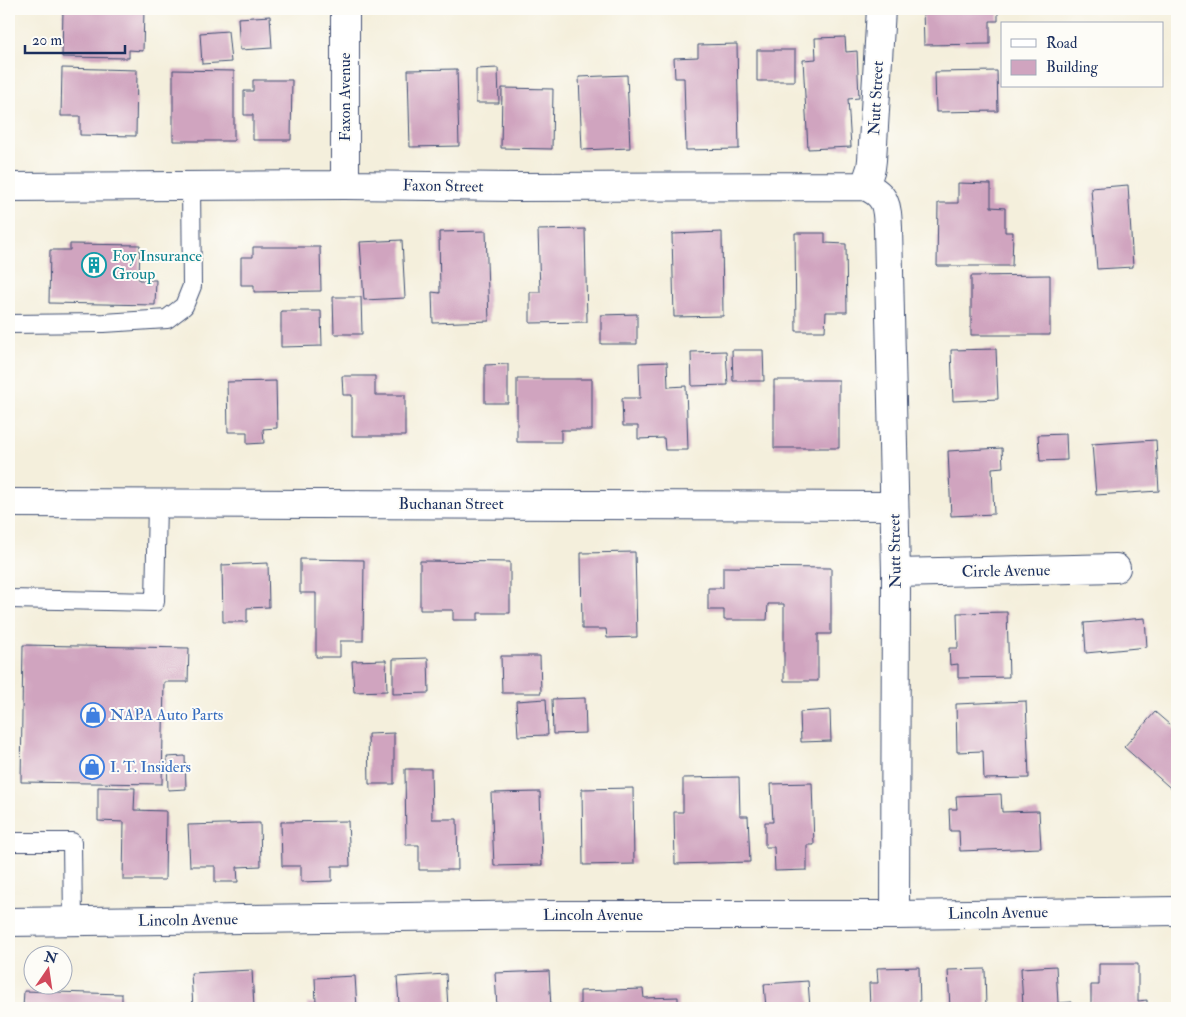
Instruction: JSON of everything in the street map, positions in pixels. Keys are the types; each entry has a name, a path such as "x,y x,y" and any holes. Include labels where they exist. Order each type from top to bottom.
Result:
{"street":[{"name":"Faxon Avenue","path":"345,9 345,185"},
{"name":"Nutt Street","path":"881,9 870,189 881,196 885,202 888,228 896,574 895,914"},
{"name":"Faxon Street","path":"9,187 345,185 870,189"},
{"name":"Buchanan Street","path":"9,502 894,506"},
{"name":"Circle Avenue","path":"896,574 1116,568"},
{"name":"Lincoln Avenue","path":"9,922 550,915 1177,912"}],"lane":[{"path":"9,324 104,323 167,319 184,306 192,286 191,186"},
{"path":"9,599 155,602 157,503"},
{"path":"9,842 72,842 73,922"}],"building":[{"path":"63,9 144,9 143,51 129,50 129,58 62,57"},
{"path":"923,9 998,9 998,21 990,21 990,44 924,45"},
{"path":"270,16 272,48 240,50 238,18"},
{"path":"228,31 231,62 202,64 200,33"},
{"path":"845,37 846,52 857,51 859,98 848,99 851,147 808,149 803,60 816,59 815,38"},
{"path":"737,44 739,149 686,150 684,78 675,78 674,58 698,57 698,45"},
{"path":"757,50 795,50 795,81 757,81"},
{"path":"62,68 137,70 136,136 80,135 80,116 61,116"},
{"path":"498,68 499,103 476,103 476,69"},
{"path":"457,69 459,146 410,147 408,70"},
{"path":"173,70 234,71 234,141 173,141"},
{"path":"997,71 998,111 936,112 935,72"},
{"path":"627,75 630,148 582,150 579,77"},
{"path":"253,80 292,80 291,140 253,140 253,115 244,115 244,91 253,91"},
{"path":"502,88 553,89 552,149 501,148"},
{"path":"958,183 991,184 991,207 1005,208 1005,232 1013,232 1012,266 937,266 938,203 958,203"},
{"path":"1128,185 1133,267 1097,269 1091,188"},
{"path":"585,229 587,322 530,323 530,292 540,292 538,230"},
{"path":"486,231 489,321 433,323 432,292 440,293 439,232"},
{"path":"722,232 723,316 674,317 672,234"},
{"path":"795,233 825,233 825,243 846,244 847,312 826,312 825,331 796,331"},
{"path":"402,240 405,298 364,300 360,242"},
{"name":"Foy Insurance Group","path":"70,244 140,245 139,280 156,280 155,305 49,303 50,250 70,250"},
{"path":"253,247 320,247 321,291 254,292 254,285 241,285 241,257 253,257"},
{"path":"1050,275 1050,335 971,335 971,276"},
{"path":"333,297 361,297 362,334 334,334"},
{"path":"281,311 321,311 322,346 281,347"},
{"path":"637,314 637,344 601,344 601,315"},
{"path":"996,349 998,399 953,401 951,350"},
{"path":"732,350 763,350 764,381 733,381"},
{"path":"726,351 728,385 692,386 691,352"},
{"path":"667,362 668,387 686,386 688,450 665,450 664,438 638,439 638,426 623,426 622,398 640,398 639,363"},
{"path":"508,364 508,403 485,403 485,365"},
{"path":"342,376 375,376 375,395 405,395 405,436 352,436 352,395 343,395"},
{"path":"517,379 592,379 592,430 561,430 561,442 517,442"},
{"path":"774,380 839,380 839,448 774,448"},
{"path":"276,381 277,428 263,429 264,443 247,444 247,432 228,432 227,382"},
{"path":"1066,434 1067,460 1040,461 1038,435"},
{"path":"1156,440 1159,491 1096,495 1092,444"},
{"path":"1002,448 1003,467 992,468 994,514 951,516 948,451"},
{"path":"1175,534 1177,534 1176,551"},
{"path":"635,552 637,637 607,638 606,629 582,629 581,553"},
{"path":"300,559 364,560 363,641 340,641 340,657 316,657 316,593 300,593"},
{"path":"420,561 510,562 510,613 478,613 478,620 453,620 453,610 420,610"},
{"path":"268,563 269,607 247,608 247,622 223,622 222,565"},
{"path":"723,567 831,568 831,634 818,634 818,681 784,681 784,604 768,604 767,620 724,620 724,610 708,610 708,588 723,588"},
{"path":"1007,612 1009,677 958,678 958,664 950,665 949,648 958,648 957,613"},
{"path":"1145,618 1147,647 1086,653 1084,623"},
{"name":"NAPA Auto Parts","path":"23,645 189,648 188,682 164,682 162,784 21,782"},
{"path":"501,656 540,656 541,693 502,693"},
{"path":"428,658 429,693 393,694 393,659"},
{"path":"386,660 387,691 354,692 352,661"},
{"path":"585,698 586,733 553,734 552,699"},
{"path":"546,699 548,735 518,736 516,701"},
{"path":"1026,701 1029,778 984,779 983,751 957,752 956,704"},
{"path":"830,710 831,741 801,742 800,712"},
{"path":"1155,712 1177,731 1176,793 1124,747"},
{"path":"394,733 394,784 369,784 368,734"},
{"path":"185,756 186,789 168,790 167,757"},
{"path":"405,769 431,769 432,819 457,819 458,870 419,870 419,845 406,845"},
{"path":"739,777 740,816 748,816 750,862 675,864 674,812 683,812 683,778"},
{"path":"812,783 814,845 807,845 807,870 775,871 774,847 765,847 765,822 773,822 771,784"},
{"path":"98,787 135,788 134,810 166,811 165,880 123,880 124,822 98,821"},
{"path":"633,788 634,864 583,865 582,789"},
{"path":"540,792 542,865 494,866 491,793"},
{"path":"1001,794 1002,812 1039,811 1041,848 960,851 959,831 950,831 949,809 957,809 956,796"},
{"path":"348,821 350,866 332,866 332,881 301,882 301,866 282,866 281,822"},
{"path":"260,823 261,866 237,867 238,882 215,882 215,866 190,866 188,825"},
{"path":"1099,964 1138,964 1138,1001 1147,1000 1147,1008 1091,1008 1091,985 1099,985"},
{"path":"1056,966 1058,1003 1072,1002 1073,1008 1023,1008 1021,968"},
{"path":"919,967 920,1008 870,1008 869,983 878,983 877,968"},
{"path":"985,969 986,1008 950,1008 948,970"},
{"path":"252,970 254,1008 193,1008 191,973"},
{"path":"549,971 551,1008 497,1008 495,973"},
{"path":"446,974 448,1008 391,1008 391,1005 399,1004 397,977"},
{"path":"355,976 357,1008 308,1008 307,1003 316,1003 315,978"},
{"path":"808,981 810,1008 766,1008 764,984"},
{"path":"643,989 644,998 678,997 678,1008 580,1008 580,991"},
{"path":"72,992 122,994 122,1008 23,1008 24,994 72,994"}],"place":[{"name":"Foy Insurance Group","path":"94,265"},
{"name":"NAPA Auto Parts","path":"93,715"},
{"name":"I. T. Insiders","path":"92,767"}]}
